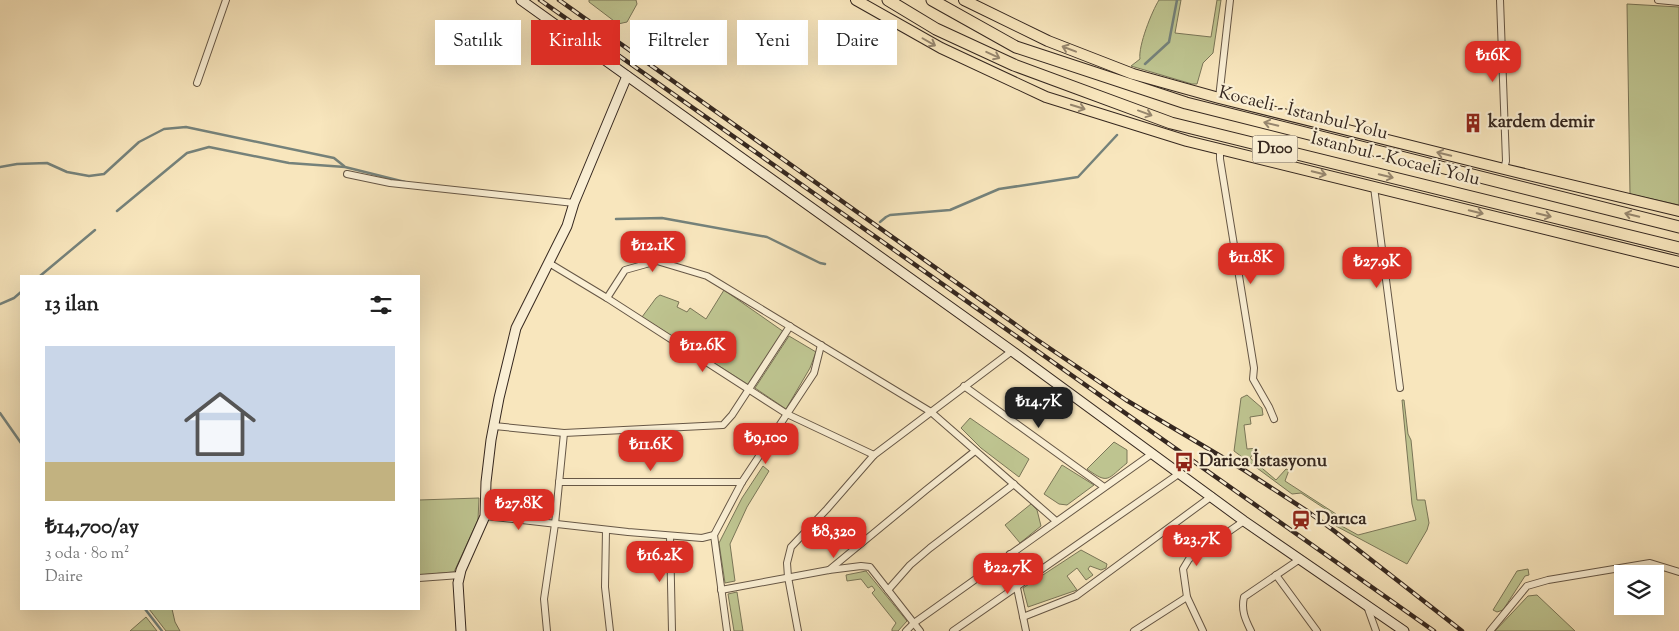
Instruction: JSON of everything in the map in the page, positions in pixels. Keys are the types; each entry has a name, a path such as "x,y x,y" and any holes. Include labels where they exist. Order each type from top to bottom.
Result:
{"highway":[{"name":"İstanbul - Kocaeli Yolu","path":"888,0 936,29 1014,65 1171,123 1679,248"},
{"name":"Kocaeli - İstanbul Yolu","path":"932,0 1016,47 1186,102 1679,227"}],"main road":[{"path":"521,0 1012,351 1244,521 1404,631"},
{"path":"856,0 941,48 1046,97 1187,141 1679,262"},
{"path":"964,0 1048,41 1124,71 1219,98 1679,211"},
{"path":"461,631 458,582 485,516 486,482 494,426 516,328 567,226 574,203 627,76"}],"street":[{"path":"197,83 226,0"},
{"path":"1219,98 1230,0"},
{"path":"1500,0 1506,161 1504,169"},
{"path":"1658,0 1679,2"},
{"path":"1220,149 1220,159 1254,368 1252,379 1274,419"},
{"path":"347,174 390,184 574,203"},
{"path":"1374,187 1400,388"},
{"path":"607,298 626,270 657,261 707,276 931,412 1056,521"},
{"path":"549,262 787,414 874,455"},
{"path":"494,426 564,433 723,425 749,390 790,326"},
{"path":"727,631 714,535 742,482 814,372 821,345"},
{"path":"798,631 788,577 787,563 791,547 874,455 1012,351"},
{"path":"964,386 1104,487"},
{"path":"546,631 544,599 555,524 564,433"},
{"path":"829,570 975,450"},
{"path":"906,631 914,623 1153,453"},
{"path":"953,631 1180,473"},
{"path":"559,482 742,482"},
{"path":"888,590 910,565 930,548 1014,484"},
{"path":"1023,617 1076,596 1212,496"},
{"path":"485,516 670,536 702,538 714,535"},
{"path":"1203,631 1187,597 1183,569 1189,559 1244,521"},
{"path":"606,530 605,587 610,631"},
{"path":"670,536 672,631"},
{"path":"1010,554 1026,631"},
{"path":"1251,631 1244,618 1242,605 1244,597 1300,559"},
{"path":"1490,631 1527,586 1548,580 1650,563 1679,572"},
{"path":"721,590 829,570 861,566 870,567 920,631"},
{"path":"420,578 460,575"},
{"path":"1276,575 1317,631"},
{"path":"1134,631 1187,597"},
{"path":"1367,606 1376,631"},
{"path":"1144,624 1148,631"}],"green space":[{"path":"589,0 636,0 637,4 627,22 620,24 620,20 613,20 589,2"},
{"path":"1159,0 1181,0 1175,33 1211,37 1217,0 1221,0 1213,53 1203,63 1197,84 1131,66 1140,59 1143,38"},
{"path":"1627,4 1679,7 1679,205 1630,194"},
{"path":"724,290 784,332 749,385 642,317 660,295 679,302 677,307 687,312 690,308 706,319"},
{"path":"789,336 816,352 810,368 786,409 755,388"},
{"path":"1247,395 1262,408 1263,415 1250,417 1251,424 1244,425 1247,449 1258,448 1250,458 1276,480 1286,469 1289,470 1285,481 1336,514 1338,524 1358,535 1416,520 1412,504 1402,400 1404,400 1408,434 1411,440 1417,500 1425,500 1429,523 1427,530 1407,564 1336,526 1333,514 1301,493 1292,494 1234,451 1241,398"},
{"path":"970,418 1029,459 1019,477 981,448 961,428"},
{"path":"1114,442 1127,450 1127,463 1108,478 1100,477 1087,469"},
{"path":"1062,465 1094,485 1067,505 1059,504 1044,494"},
{"path":"763,466 769,471 747,507 730,544 735,581 725,583 719,543 742,498"},
{"path":"479,498 478,520 454,572 420,575 420,500"},
{"path":"1031,504 1037,510 1041,526 1020,543 1005,525"},
{"path":"1081,550 1107,564 1106,568 1101,570 1090,566 1088,569 1093,575 1086,580 1077,568 1067,576 1077,590 1028,607 1023,588"},
{"path":"1528,569 1529,575 1525,576 1503,610 1497,612 1493,610 1517,571"},
{"path":"866,571 907,621 898,631 892,631 896,623 872,593 875,590 872,586 868,588 861,579 847,581 846,575"},
{"path":"737,592 743,631 734,631 728,594"},
{"path":"1537,595 1575,631 1495,631 1528,596"},
{"path":"150,610 172,610 175,622 180,631 166,631"},
{"path":"146,617 157,631 130,631"}],"waterway":[{"path":"1145,64 1169,42 1177,0"},
{"path":"0,167 17,164 47,163 67,172 89,176 104,174 139,142 164,129 186,127 334,158 344,166"},
{"path":"880,222 890,215 950,210 999,189 1078,177 1117,135"},
{"path":"117,211 187,153 209,147 289,163 345,167 405,182"},
{"path":"616,219 662,218 767,237 825,264"},
{"path":"41,275 95,230"},
{"path":"0,304 14,298 20,293"},
{"path":"0,413 20,442"},
{"path":"146,610 162,631"}],"railway":[{"path":"540,0 1434,631"},
{"path":"559,0 1033,337 1126,400 1244,470 1307,511 1462,631"}],"place":[{"name":"kardem demir","path":"1473,123"},
{"name":"Darica İstasyonu","path":"1184,462"},
{"name":"Darıca","path":"1301,520"}]}
